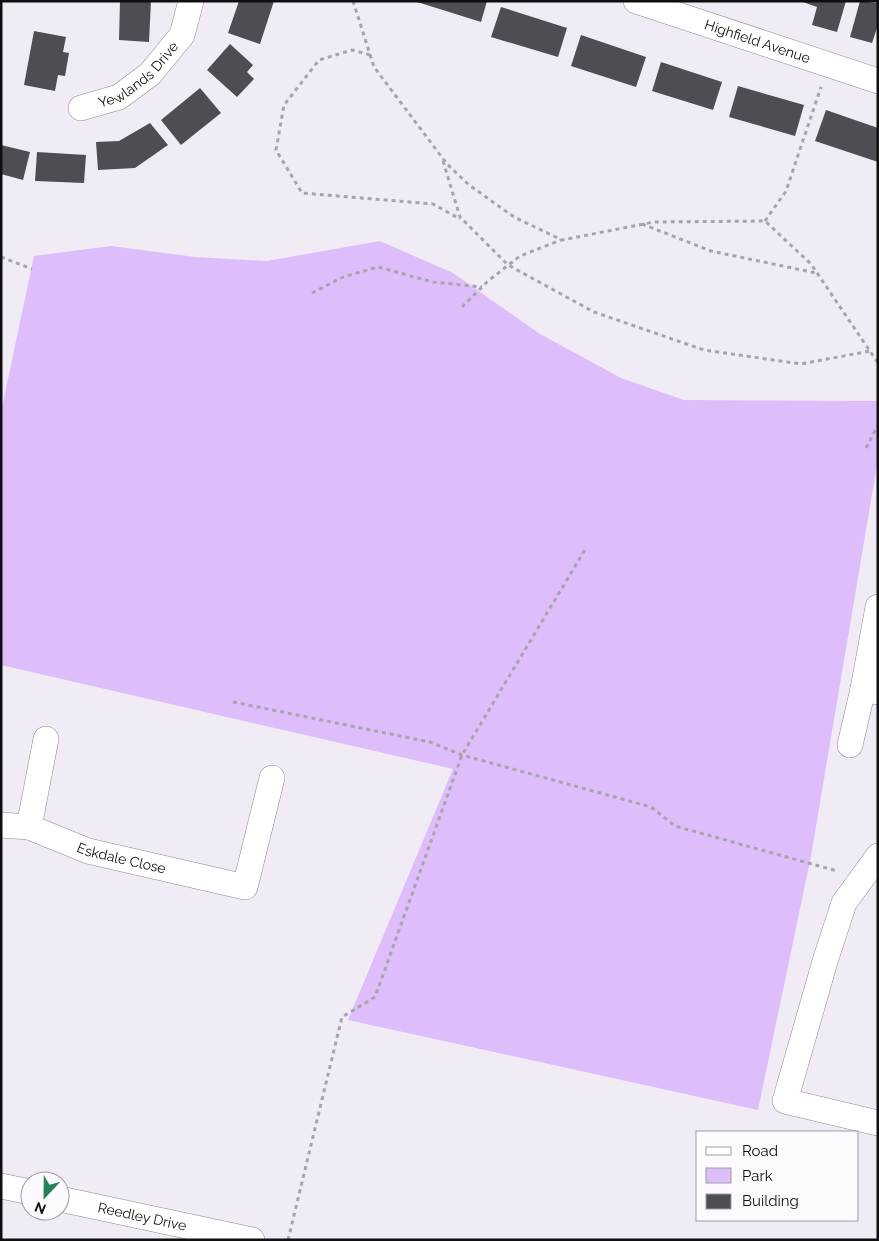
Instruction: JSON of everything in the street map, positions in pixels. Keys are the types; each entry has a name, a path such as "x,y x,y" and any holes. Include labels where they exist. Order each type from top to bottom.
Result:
{"street":[{"name":"Yewlands Drive","path":"81,108 119,96 150,74 182,35 191,1"},
{"name":"Highfield Avenue","path":"636,1 878,81"},
{"path":"850,746 870,690 878,606"},
{"path":"29,827 46,739"},
{"name":"Eskdale Close","path":"1,825 29,827 88,851 245,887 272,778"},
{"path":"878,856 844,903 826,958 785,1101 878,1123"},
{"path":"1,1186 20,1190"},
{"name":"Reedley Drive","path":"70,1201 252,1240"}],"path":[{"path":"353,1 374,67 442,157 469,185 514,217 562,240"},
{"path":"370,54 352,50 319,60 284,105 276,150 302,193 433,204 463,220"},
{"path":"765,222 786,191 829,65"},
{"path":"442,157 460,217 508,265 594,312 704,350 801,364 870,352"},
{"path":"462,307 482,287 520,256 562,240 654,222 765,222 811,264 878,363"},
{"path":"642,224 711,251 817,273"},
{"path":"1,257 32,269"},
{"path":"312,293 343,278 378,267 433,282 482,287"},
{"path":"866,448 878,425"},
{"path":"288,1240 342,1017 375,997 462,755 586,548"},
{"path":"233,702 430,742 462,755 651,807 675,826 862,878"}],"green space":[{"path":"380,241 453,273 540,334 621,378 684,400 878,401 878,459 811,856 758,1110 348,1020 453,769 1,665 1,412 34,256 111,246 195,257 267,261"}],"building":[{"path":"120,1 151,1 149,42 119,40"},
{"path":"239,1 274,1 260,44 228,33"},
{"path":"414,1 487,1 481,22"},
{"path":"800,1 846,1 837,32 812,25 817,7"},
{"path":"860,1 878,3 878,25 872,43 850,37"},
{"path":"501,7 567,28 558,57 491,37"},
{"path":"34,31 66,37 63,52 69,53 65,76 58,75 55,91 24,85"},
{"path":"581,35 646,57 636,87 571,66"},
{"path":"230,44 253,65 247,72 254,79 237,97 207,70"},
{"path":"661,62 722,82 713,110 652,91"},
{"path":"738,86 804,105 795,136 729,117"},
{"path":"200,88 221,113 181,145 161,120"},
{"path":"826,110 878,128 878,162 815,141"},
{"path":"150,123 168,145 135,168 98,170 96,142 119,141"},
{"path":"1,145 30,152 23,180 1,174"},
{"path":"37,152 86,155 84,183 35,181"}]}
